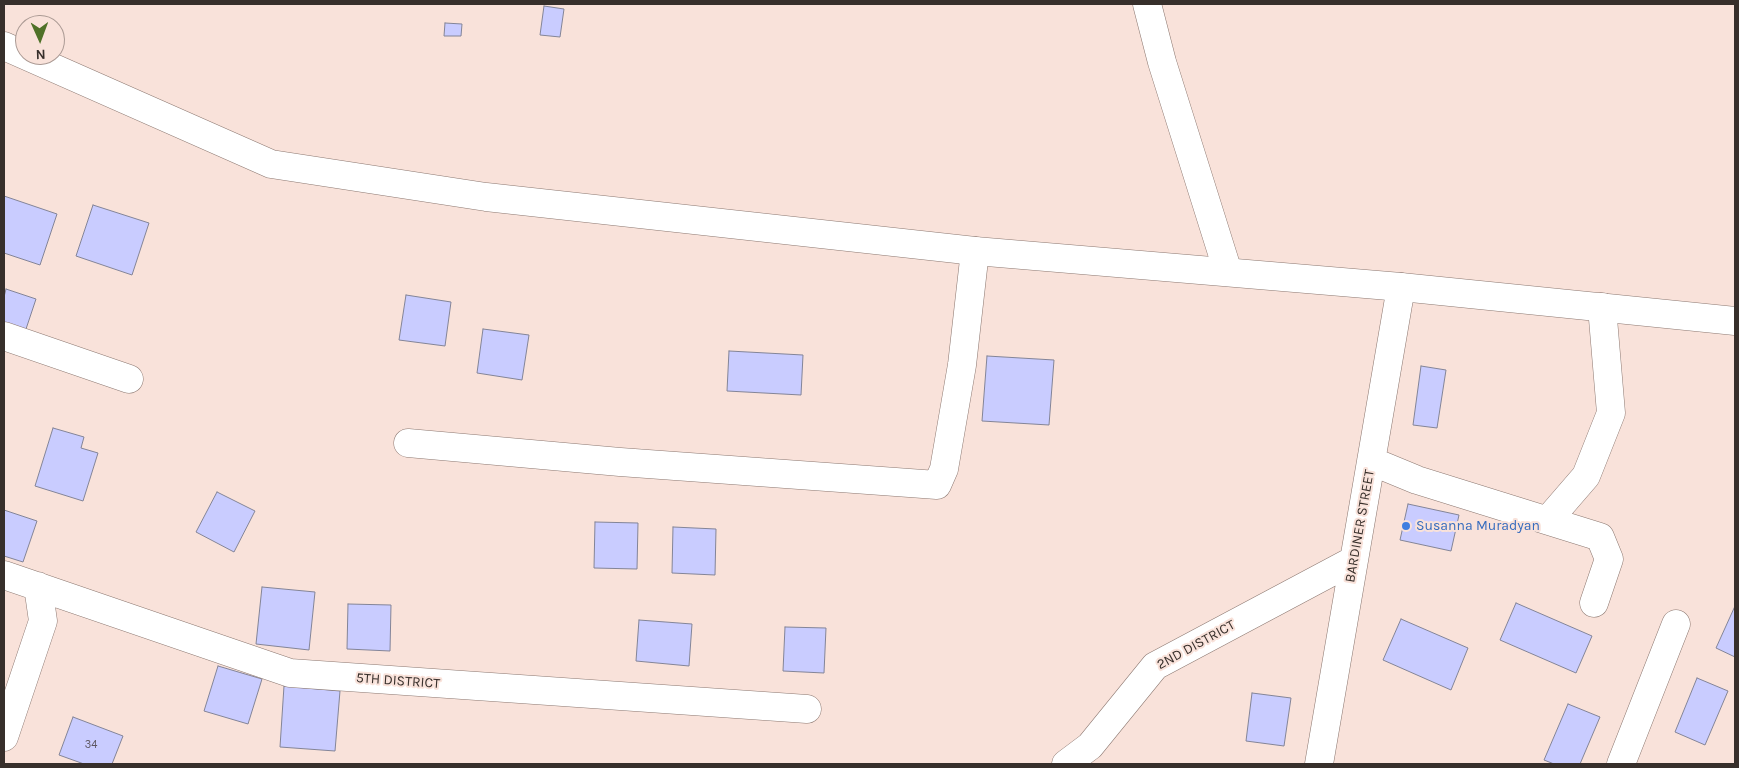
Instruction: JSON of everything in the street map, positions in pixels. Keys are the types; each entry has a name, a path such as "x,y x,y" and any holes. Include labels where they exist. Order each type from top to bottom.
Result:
{"street":[{"path":"1147,4 1162,62 1228,272"},
{"path":"4,46 271,164 486,197 975,251 1401,287 1735,321"},
{"path":"408,442 620,462 937,486 944,468 962,365 975,251"},
{"name":"BARDINER STREET","path":"1319,764 1401,287"},
{"path":"1548,520 1586,476 1611,413 1602,308"},
{"path":"4,336 129,379"},
{"path":"1371,461 1417,480 1600,536 1609,559 1594,603"},
{"name":"2ND DISTRICT","path":"1066,764 1090,746 1155,666 1354,560"},
{"name":"5TH DISTRICT","path":"4,574 290,673 807,709"},
{"path":"4,737 43,621 38,586"},
{"path":"1621,764 1676,624"}],"building":[{"path":"544,6 564,9 560,37 540,35"},
{"path":"445,23 462,24 461,36 444,36"},
{"path":"4,196 57,214 40,265 4,253"},
{"path":"93,205 149,223 132,275 76,256"},
{"path":"6,289 36,299 25,332 4,325 4,297"},
{"path":"406,295 451,302 445,346 399,340"},
{"path":"483,329 529,335 522,380 477,373"},
{"path":"729,351 803,355 801,395 727,391"},
{"path":"987,356 1054,360 1049,425 982,421"},
{"path":"1421,366 1446,370 1437,428 1413,425"},
{"path":"53,428 84,437 81,448 98,453 83,501 35,486"},
{"path":"217,492 255,511 234,552 196,532"},
{"path":"1408,504 1459,515 1451,551 1400,540"},
{"path":"4,510 37,521 23,562 4,556"},
{"path":"595,522 638,523 637,569 594,568"},
{"path":"673,527 716,529 715,575 672,573"},
{"path":"262,587 315,592 309,650 256,644"},
{"path":"1516,603 1592,636 1576,673 1500,640"},
{"path":"348,604 391,605 390,651 347,649"},
{"path":"1735,606 1735,657 1716,648"},
{"path":"1401,619 1468,648 1451,690 1383,660"},
{"path":"639,620 692,624 689,666 636,661"},
{"path":"785,627 826,628 824,673 783,671"},
{"path":"218,666 262,679 248,724 204,711"},
{"path":"1697,678 1728,691 1705,745 1675,732"},
{"path":"284,686 340,691 335,751 280,747"},
{"path":"1252,693 1291,698 1284,746 1246,741"},
{"path":"1568,704 1600,717 1580,764 1554,764 1544,760"},
{"path":"73,717 123,736 112,764 84,764 59,755"}],"place":[{"name":"Susanna Muradyan","path":"1406,526"}]}
